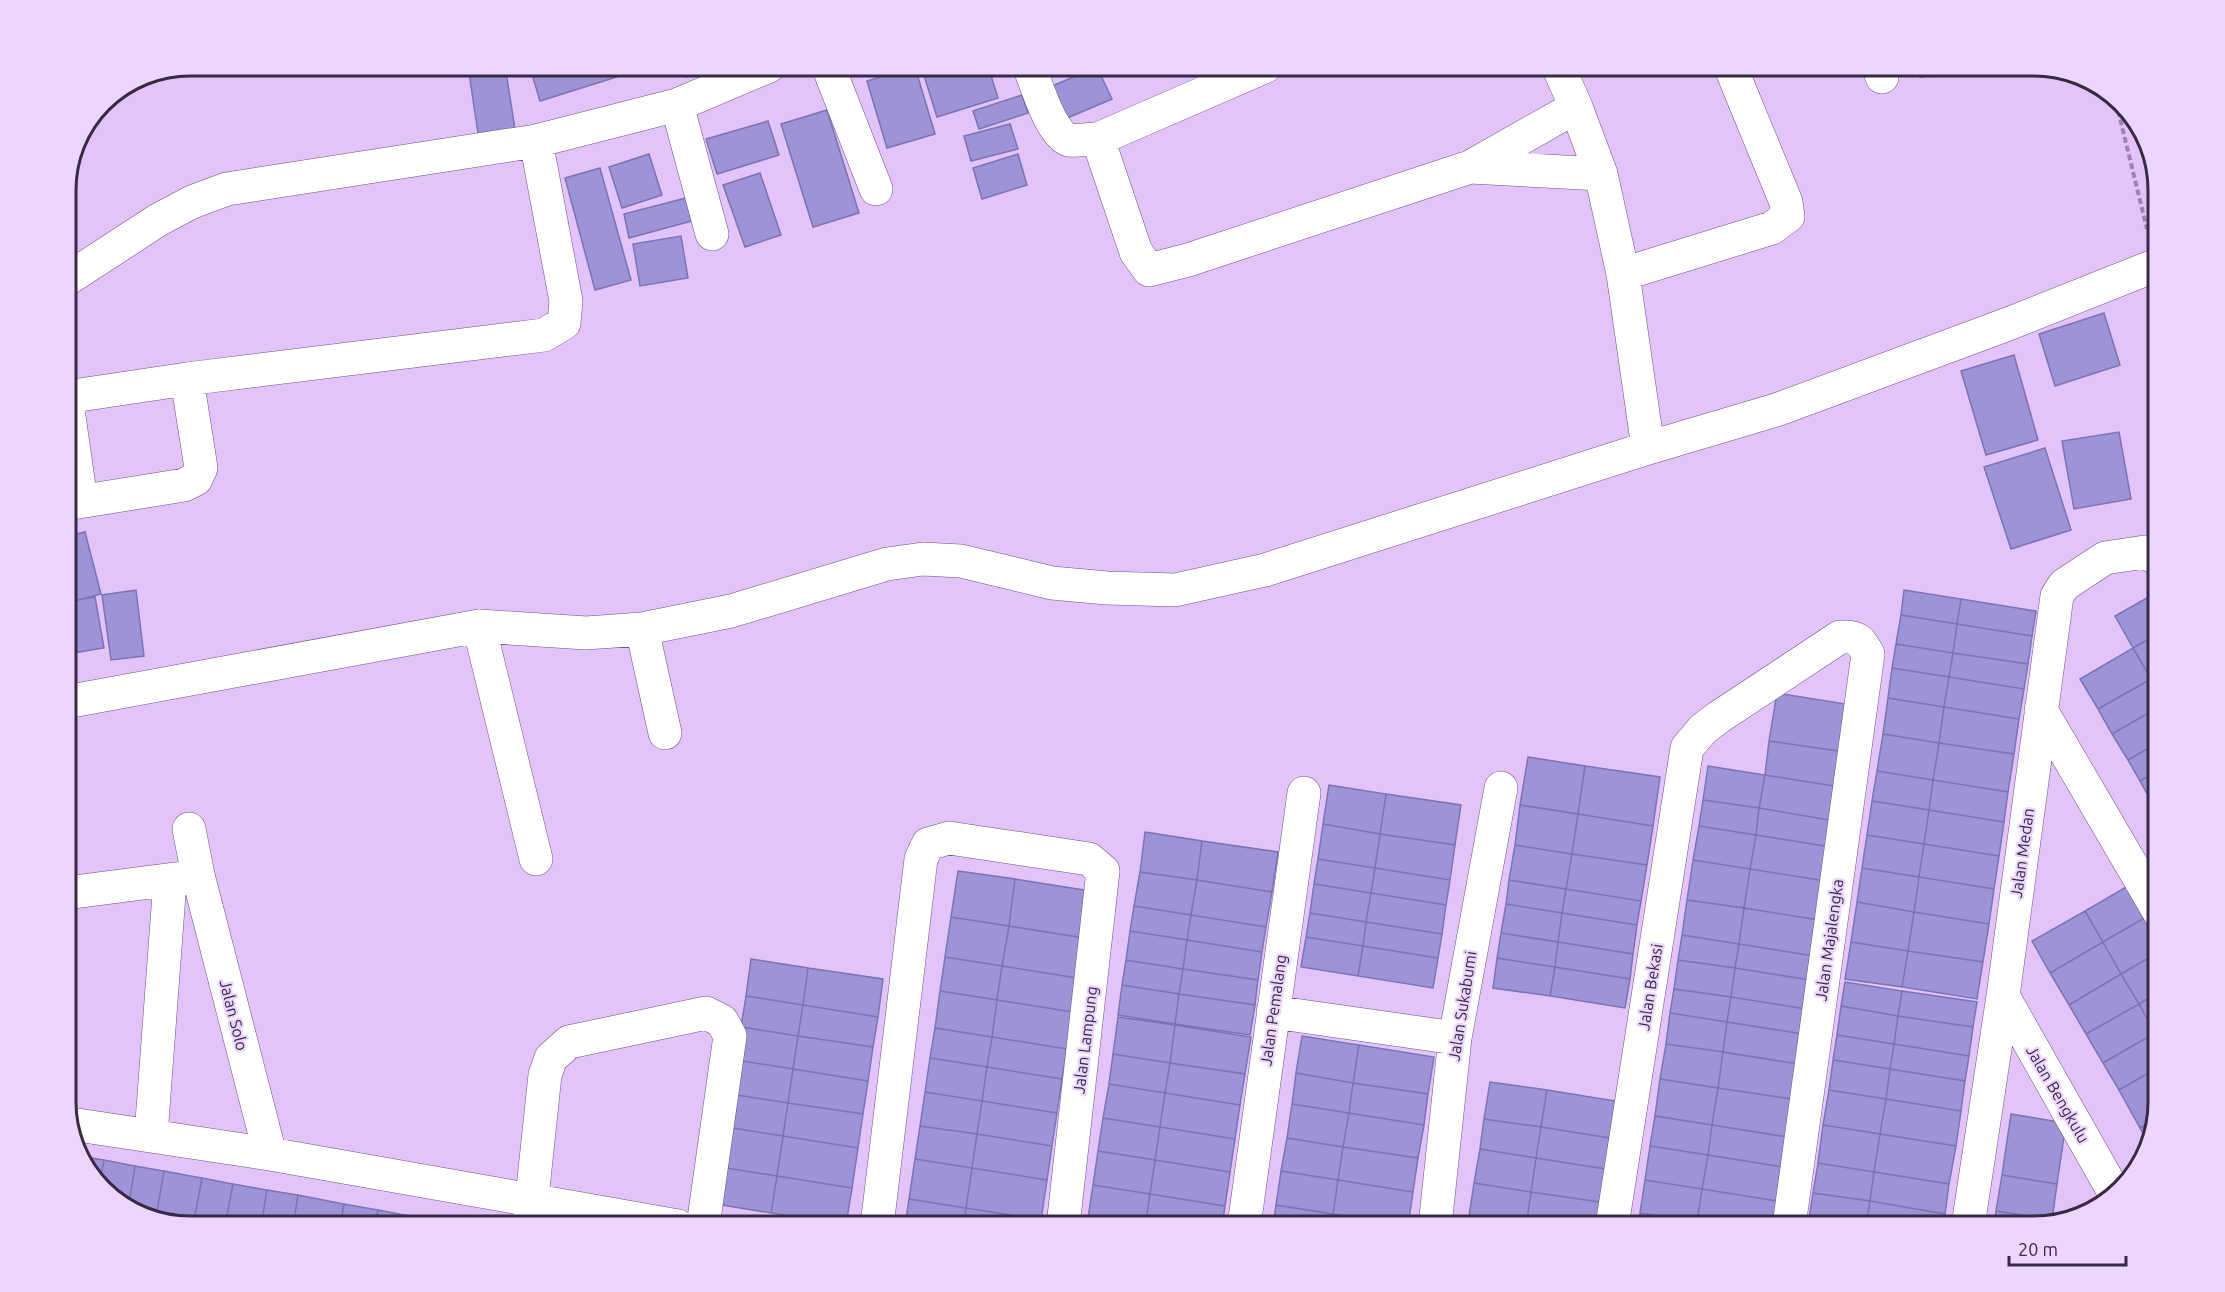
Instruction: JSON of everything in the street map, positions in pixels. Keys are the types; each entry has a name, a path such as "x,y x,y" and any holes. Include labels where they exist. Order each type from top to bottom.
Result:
{"street":[{"path":"1033,77 1052,121 1060,135 1069,140 1098,139 1242,76"},
{"path":"1563,76 1601,174 1623,274 1648,448"},
{"path":"1623,274 1772,228 1788,216 1786,202 1734,76"},
{"path":"77,273 158,220 192,202 227,189 536,141 676,105 743,77"},
{"path":"832,77 876,189"},
{"path":"676,105 712,234"},
{"path":"1098,139 1136,252 1149,270 1188,260 1470,167 1576,107"},
{"path":"77,394 544,335 564,323 566,301 536,141"},
{"path":"1470,167 1601,174"},
{"path":"77,700 479,626 586,633 642,629 731,611 887,564 923,559 961,561 1052,583 1107,588 1175,590 1276,567 1648,448 1779,410 1850,385 2148,268"},
{"path":"77,502 184,486 196,479 201,468 187,379"},
{"name":"Jalan Medan","path":"1970,1216 2003,996 2057,596 2064,585 2105,558 2145,552 2148,554"},
{"path":"479,626 536,859"},
{"path":"642,629 665,732"},
{"name":"Jalan Majalengka","path":"1687,747 1703,729 1719,717 1840,637 1850,636 1860,640 1868,654 1790,1216"},
{"path":"2041,710 2148,893"},
{"name":"Jalan Bekasi","path":"1614,1216 1687,747"},
{"name":"Jalan Sukabumi","path":"1436,1216 1455,1038 1501,788"},
{"name":"Jalan Pemalang","path":"1245,1216 1304,793"},
{"name":"Jalan Solo","path":"189,829 184,878 270,1154"},
{"name":"Jalan Lampung","path":"878,1216 921,859 928,844 949,838 1089,860 1103,871 1064,1216"},
{"path":"77,892 184,878 151,1135"},
{"name":"Jalan Bengkulu","path":"2003,996 2111,1186"},
{"path":"1273,1012 1455,1038"},
{"path":"530,1214 546,1075 551,1058 569,1042 706,1013 722,1022 729,1036 704,1216"},
{"path":"79,1125 270,1154 530,1214 555,1216"}],"path":[{"path":"2119,115 2148,228"}],"building":[{"path":"470,77 507,77 516,135 479,140"},
{"path":"533,77 617,77 540,101"},
{"path":"882,77 918,77 935,134 887,148 867,81"},
{"path":"924,77 991,77 998,98 937,117"},
{"path":"1075,77 1101,77 1112,99 1065,119 1050,87"},
{"path":"1022,95 1028,113 979,129 973,111"},
{"path":"827,110 859,213 813,227 781,124"},
{"path":"768,121 779,155 717,174 706,139"},
{"path":"1010,124 1018,149 971,161 964,136"},
{"path":"649,154 662,195 622,208 609,167"},
{"path":"1018,154 1027,185 982,199 973,168"},
{"path":"600,168 631,280 595,290 565,178"},
{"path":"760,173 781,235 745,247 723,185"},
{"path":"686,198 692,221 629,238 624,214"},
{"path":"681,236 688,278 640,286 633,244"},
{"path":"2104,313 2120,365 2055,386 2039,334"},
{"path":"2014,355 2038,440 1986,455 1961,371"},
{"path":"2119,432 2131,499 2074,509 2062,441"},
{"path":"2045,448 2071,530 2011,549 1984,467"},
{"path":"85,532 101,594 77,600 77,534"},
{"path":"136,590 144,656 111,660 102,595"},
{"path":"1904,590 1961,599 1957,624 1901,615"},
{"path":"95,597 104,648 77,652 77,600"},
{"path":"2148,597 2148,639 2133,648 2115,616"},
{"path":"1961,599 2036,611 2032,636 1957,624"},
{"path":"1901,615 1957,624 1953,653 1896,644"},
{"path":"1957,624 2032,636 2028,664 1953,653"},
{"path":"2148,639 2148,674 2133,648"},
{"path":"1896,644 1953,653 1949,677 1892,668"},
{"path":"2133,648 2148,674 2148,681 2098,709 2080,679"},
{"path":"1953,653 2028,664 2024,689 1949,677"},
{"path":"1892,668 1949,677 1944,707 1888,698"},
{"path":"1949,677 2024,689 2019,719 1944,707"},
{"path":"2148,681 2148,713 2112,734 2098,709"},
{"path":"1777,693 1852,705 1845,752 1769,741"},
{"path":"1888,698 1944,707 1939,743 1883,734"},
{"path":"1944,707 2019,719 2014,754 1939,743"},
{"path":"2148,713 2148,748 2128,760 2112,734"},
{"path":"1883,734 1939,743 1933,780 1877,771"},
{"path":"1769,741 1845,752 1840,787 1765,775"},
{"path":"1939,743 2014,754 2008,792 1933,780"},
{"path":"2148,748 2148,776 2140,781 2128,760"},
{"path":"1528,757 1585,766 1578,814 1520,805"},
{"path":"1585,766 1660,777 1653,826 1578,814"},
{"path":"1708,766 1765,775 1759,808 1703,800"},
{"path":"1877,771 1933,780 1929,810 1872,801"},
{"path":"1765,775 1840,787 1835,821 1759,808"},
{"path":"2148,776 2148,795 2140,781"},
{"path":"1933,780 2008,792 2004,822 1929,810"},
{"path":"1329,785 1386,794 1380,834 1323,824"},
{"path":"1386,794 1461,805 1455,845 1380,834"},
{"path":"1703,800 1759,808 1756,835 1699,826"},
{"path":"1872,801 1929,810 1924,844 1867,835"},
{"path":"1520,805 1578,814 1572,854 1515,845"},
{"path":"1759,808 1835,821 1831,847 1756,835"},
{"path":"1929,810 2004,822 1999,856 1924,844"},
{"path":"1578,814 1653,826 1647,865 1572,854"},
{"path":"1323,824 1380,834 1375,868 1318,859"},
{"path":"1699,826 1756,835 1750,869 1693,860"},
{"path":"1145,832 1202,841 1197,880 1140,872"},
{"path":"1380,834 1455,845 1450,880 1375,868"},
{"path":"1756,835 1831,847 1826,881 1750,869"},
{"path":"1867,835 1924,844 1919,877 1862,868"},
{"path":"1202,841 1278,852 1272,892 1197,880"},
{"path":"1924,844 1999,856 1994,889 1919,877"},
{"path":"1515,845 1572,854 1566,889 1509,880"},
{"path":"1572,854 1647,865 1641,901 1566,889"},
{"path":"1318,859 1375,868 1371,893 1314,884"},
{"path":"1693,860 1750,869 1744,908 1687,900"},
{"path":"1375,868 1450,880 1446,905 1371,893"},
{"path":"1862,868 1919,877 1914,912 1857,902"},
{"path":"1750,869 1826,881 1819,920 1744,908"},
{"path":"958,871 1015,879 1009,926 951,917"},
{"path":"1140,872 1197,880 1191,915 1134,906"},
{"path":"1919,877 1994,889 1989,924 1914,912"},
{"path":"1015,879 1090,891 1084,938 1009,926"},
{"path":"1197,880 1272,892 1266,927 1191,915"},
{"path":"1509,880 1566,889 1562,913 1506,904"},
{"path":"2133,883 2148,909 2148,916 2103,942 2085,911"},
{"path":"1314,884 1371,893 1366,922 1310,913"},
{"path":"1566,889 1641,901 1637,925 1562,913"},
{"path":"1371,893 1446,905 1442,934 1366,922"},
{"path":"1687,900 1744,908 1739,944 1682,935"},
{"path":"1857,902 1914,912 1908,951 1851,942"},
{"path":"1506,904 1562,913 1558,942 1501,933"},
{"path":"1134,906 1191,915 1187,940 1130,931"},
{"path":"1744,908 1819,920 1814,956 1739,944"},
{"path":"2085,911 2103,942 2050,973 2032,941"},
{"path":"1914,912 1989,924 1983,962 1908,951"},
{"path":"1310,913 1366,922 1363,946 1306,937"},
{"path":"1562,913 1637,925 1633,954 1558,942"},
{"path":"1191,915 1266,927 1262,952 1187,940"},
{"path":"2148,916 2148,958 2121,974 2103,942"},
{"path":"951,917 1009,926 1002,966 945,957"},
{"path":"1366,922 1442,934 1438,958 1363,946"},
{"path":"1009,926 1084,938 1077,978 1002,966"},
{"path":"1130,931 1187,940 1183,969 1126,960"},
{"path":"1501,933 1558,942 1555,967 1497,958"},
{"path":"1682,935 1739,944 1735,968 1678,960"},
{"path":"1306,937 1363,946 1358,976 1301,967"},
{"path":"1187,940 1262,952 1258,980 1183,969"},
{"path":"1558,942 1633,954 1630,979 1555,967"},
{"path":"1851,942 1908,951 1902,987 1845,979"},
{"path":"2103,942 2121,974 2069,1005 2050,973"},
{"path":"1739,944 1814,956 1810,980 1735,968"},
{"path":"1363,946 1438,958 1433,988 1358,976"},
{"path":"1908,951 1983,962 1977,999 1902,987"},
{"path":"945,957 1002,966 997,1000 940,991"},
{"path":"1497,958 1555,967 1550,996 1493,988"},
{"path":"2148,958 2148,999 2139,1004 2121,974"},
{"path":"751,959 808,968 803,1005 746,996"},
{"path":"1126,960 1183,969 1179,994 1122,985"},
{"path":"1678,960 1735,968 1731,997 1674,989"},
{"path":"1002,966 1077,978 1073,1012 997,1000"},
{"path":"1555,967 1630,979 1625,1008 1550,996"},
{"path":"808,968 883,979 878,1017 803,1005"},
{"path":"1735,968 1810,980 1806,1009 1731,997"},
{"path":"1183,969 1258,980 1255,1005 1179,994"},
{"path":"2121,974 2139,1004 2086,1034 2069,1005"},
{"path":"1845,982 1902,991 1898,1016 1841,1006"},
{"path":"1122,985 1179,994 1175,1024 1118,1015"},
{"path":"1674,989 1731,997 1727,1022 1670,1013"},
{"path":"940,991 997,1000 992,1037 935,1028"},
{"path":"1902,991 1977,1002 1973,1027 1898,1016"},
{"path":"1179,994 1255,1005 1250,1035 1175,1024"},
{"path":"746,996 803,1005 798,1036 741,1027"},
{"path":"1731,997 1806,1009 1803,1034 1727,1022"},
{"path":"2148,999 2148,1020 2139,1004"},
{"path":"997,1000 1073,1012 1067,1049 992,1037"},
{"path":"2139,1004 2148,1020 2148,1037 2103,1063 2086,1034"},
{"path":"803,1005 878,1017 873,1047 798,1036"},
{"path":"1841,1006 1898,1016 1894,1044 1837,1035"},
{"path":"1670,1013 1727,1022 1723,1052 1666,1044"},
{"path":"1898,1016 1973,1027 1969,1056 1894,1044"},
{"path":"1118,1017 1175,1025 1170,1063 1113,1054"},
{"path":"1727,1022 1803,1034 1798,1064 1723,1052"},
{"path":"1175,1025 1251,1037 1245,1074 1170,1063"},
{"path":"741,1027 798,1036 793,1069 736,1060"},
{"path":"935,1028 992,1037 987,1067 930,1058"},
{"path":"1837,1035 1894,1044 1890,1069 1833,1060"},
{"path":"798,1036 873,1047 868,1081 793,1069"},
{"path":"1302,1036 1359,1045 1353,1083 1296,1073"},
{"path":"992,1037 1067,1049 1062,1079 987,1067"},
{"path":"2148,1037 2148,1073 2119,1090 2103,1063"},
{"path":"1666,1044 1723,1052 1718,1088 1660,1079"},
{"path":"1894,1044 1969,1056 1965,1081 1890,1069"},
{"path":"1359,1045 1434,1057 1428,1094 1353,1083"},
{"path":"1723,1052 1798,1064 1792,1099 1718,1088"},
{"path":"1113,1054 1170,1063 1165,1093 1109,1084"},
{"path":"930,1058 987,1067 982,1101 925,1092"},
{"path":"736,1060 793,1069 788,1103 731,1094"},
{"path":"1833,1060 1890,1069 1886,1099 1829,1090"},
{"path":"1170,1063 1245,1074 1240,1105 1165,1093"},
{"path":"987,1067 1062,1079 1057,1113 982,1101"},
{"path":"793,1069 868,1081 863,1114 788,1103"},
{"path":"1890,1069 1965,1081 1961,1111 1886,1099"},
{"path":"1296,1073 1353,1083 1349,1113 1292,1104"},
{"path":"2148,1073 2146,1124 2140,1128 2119,1090"},
{"path":"1660,1079 1718,1088 1712,1125 1655,1116"},
{"path":"1490,1082 1547,1090 1541,1127 1484,1119"},
{"path":"1353,1083 1428,1094 1424,1125 1349,1113"},
{"path":"1109,1084 1165,1093 1160,1127 1103,1118"},
{"path":"1718,1088 1792,1099 1787,1137 1712,1125"},
{"path":"1547,1090 1622,1102 1616,1139 1541,1127"},
{"path":"1829,1090 1886,1099 1880,1134 1823,1125"},
{"path":"925,1092 982,1101 977,1134 920,1126"},
{"path":"1165,1093 1240,1105 1235,1139 1160,1127"},
{"path":"731,1094 788,1103 783,1136 726,1127"},
{"path":"1886,1099 1961,1111 1956,1146 1880,1134"},
{"path":"982,1101 1057,1113 1052,1146 977,1134"},
{"path":"788,1103 863,1114 858,1148 783,1136"},
{"path":"1292,1104 1349,1113 1343,1147 1287,1138"},
{"path":"1349,1113 1424,1125 1418,1158 1343,1147"},
{"path":"2011,1114 2066,1123 2057,1184 2002,1175"},
{"path":"1655,1116 1712,1125 1708,1155 1650,1146"},
{"path":"1103,1118 1160,1127 1155,1160 1098,1151"},
{"path":"1484,1119 1541,1127 1536,1158 1480,1149"},
{"path":"2146,1124 2144,1135 2140,1128"},
{"path":"1712,1125 1787,1137 1783,1167 1708,1155"},
{"path":"1823,1125 1880,1134 1874,1172 1818,1163"},
{"path":"920,1126 977,1134 972,1168 915,1159"},
{"path":"726,1127 783,1136 777,1176 720,1167"},
{"path":"1160,1127 1235,1139 1230,1172 1155,1160"},
{"path":"1541,1127 1616,1139 1612,1170 1536,1158"},
{"path":"977,1134 1052,1146 1047,1180 972,1168"},
{"path":"1880,1134 1956,1146 1949,1184 1874,1172"},
{"path":"783,1136 858,1148 852,1188 777,1176"},
{"path":"1287,1138 1343,1147 1338,1180 1281,1171"},
{"path":"1650,1146 1708,1155 1702,1189 1645,1180"},
{"path":"1343,1147 1418,1158 1413,1192 1338,1180"},
{"path":"1480,1149 1536,1158 1531,1192 1474,1183"},
{"path":"1098,1151 1155,1160 1150,1194 1093,1185"},
{"path":"1708,1155 1783,1167 1777,1201 1702,1189"},
{"path":"91,1158 104,1160 102,1173"},
{"path":"1536,1158 1612,1170 1606,1203 1531,1192"},
{"path":"915,1159 972,1168 966,1208 909,1199"},
{"path":"104,1160 135,1166 130,1198 121,1192 102,1173"},
{"path":"1155,1160 1230,1172 1225,1206 1150,1194"},
{"path":"1818,1163 1874,1172 1870,1201 1813,1193"},
{"path":"135,1166 164,1171 157,1211 130,1198"},
{"path":"720,1167 777,1176 771,1213 715,1204"},
{"path":"972,1168 1047,1180 1042,1216 1016,1216 966,1208"},
{"path":"164,1171 202,1178 195,1216 157,1211"},
{"path":"1281,1171 1338,1180 1333,1214 1276,1205"},
{"path":"1874,1172 1949,1184 1945,1214 1870,1201"},
{"path":"2002,1175 2057,1184 2053,1214 2027,1216 1996,1211"},
{"path":"777,1176 852,1188 847,1216 790,1216 771,1213"},
{"path":"202,1178 233,1184 227,1216 195,1216"},
{"path":"1338,1180 1413,1192 1409,1216 1333,1214"},
{"path":"1645,1180 1702,1189 1698,1216 1659,1216 1640,1213"},
{"path":"1474,1183 1531,1192 1527,1216 1469,1216"},
{"path":"233,1184 267,1190 263,1216 227,1216"},
{"path":"1093,1185 1150,1194 1147,1216 1088,1216"},
{"path":"1702,1189 1777,1201 1775,1216 1698,1216"},
{"path":"267,1190 298,1195 295,1216 263,1216"},
{"path":"1531,1192 1606,1203 1604,1216 1527,1216"},
{"path":"1813,1193 1870,1201 1868,1216 1810,1216"},
{"path":"1150,1194 1225,1206 1224,1216 1147,1216"},
{"path":"298,1195 344,1204 342,1216 295,1216"},
{"path":"909,1199 966,1208 965,1216 906,1216"},
{"path":"1870,1201 1945,1214 1945,1216 1868,1216"},
{"path":"344,1204 378,1210 377,1216 342,1216"},
{"path":"1276,1205 1333,1214 1333,1216 1274,1216"},
{"path":"966,1208 1016,1216 965,1216"},
{"path":"378,1210 410,1216 377,1216"},
{"path":"1996,1211 2027,1216 1995,1216"},
{"path":"1640,1213 1659,1216 1640,1216"}]}
